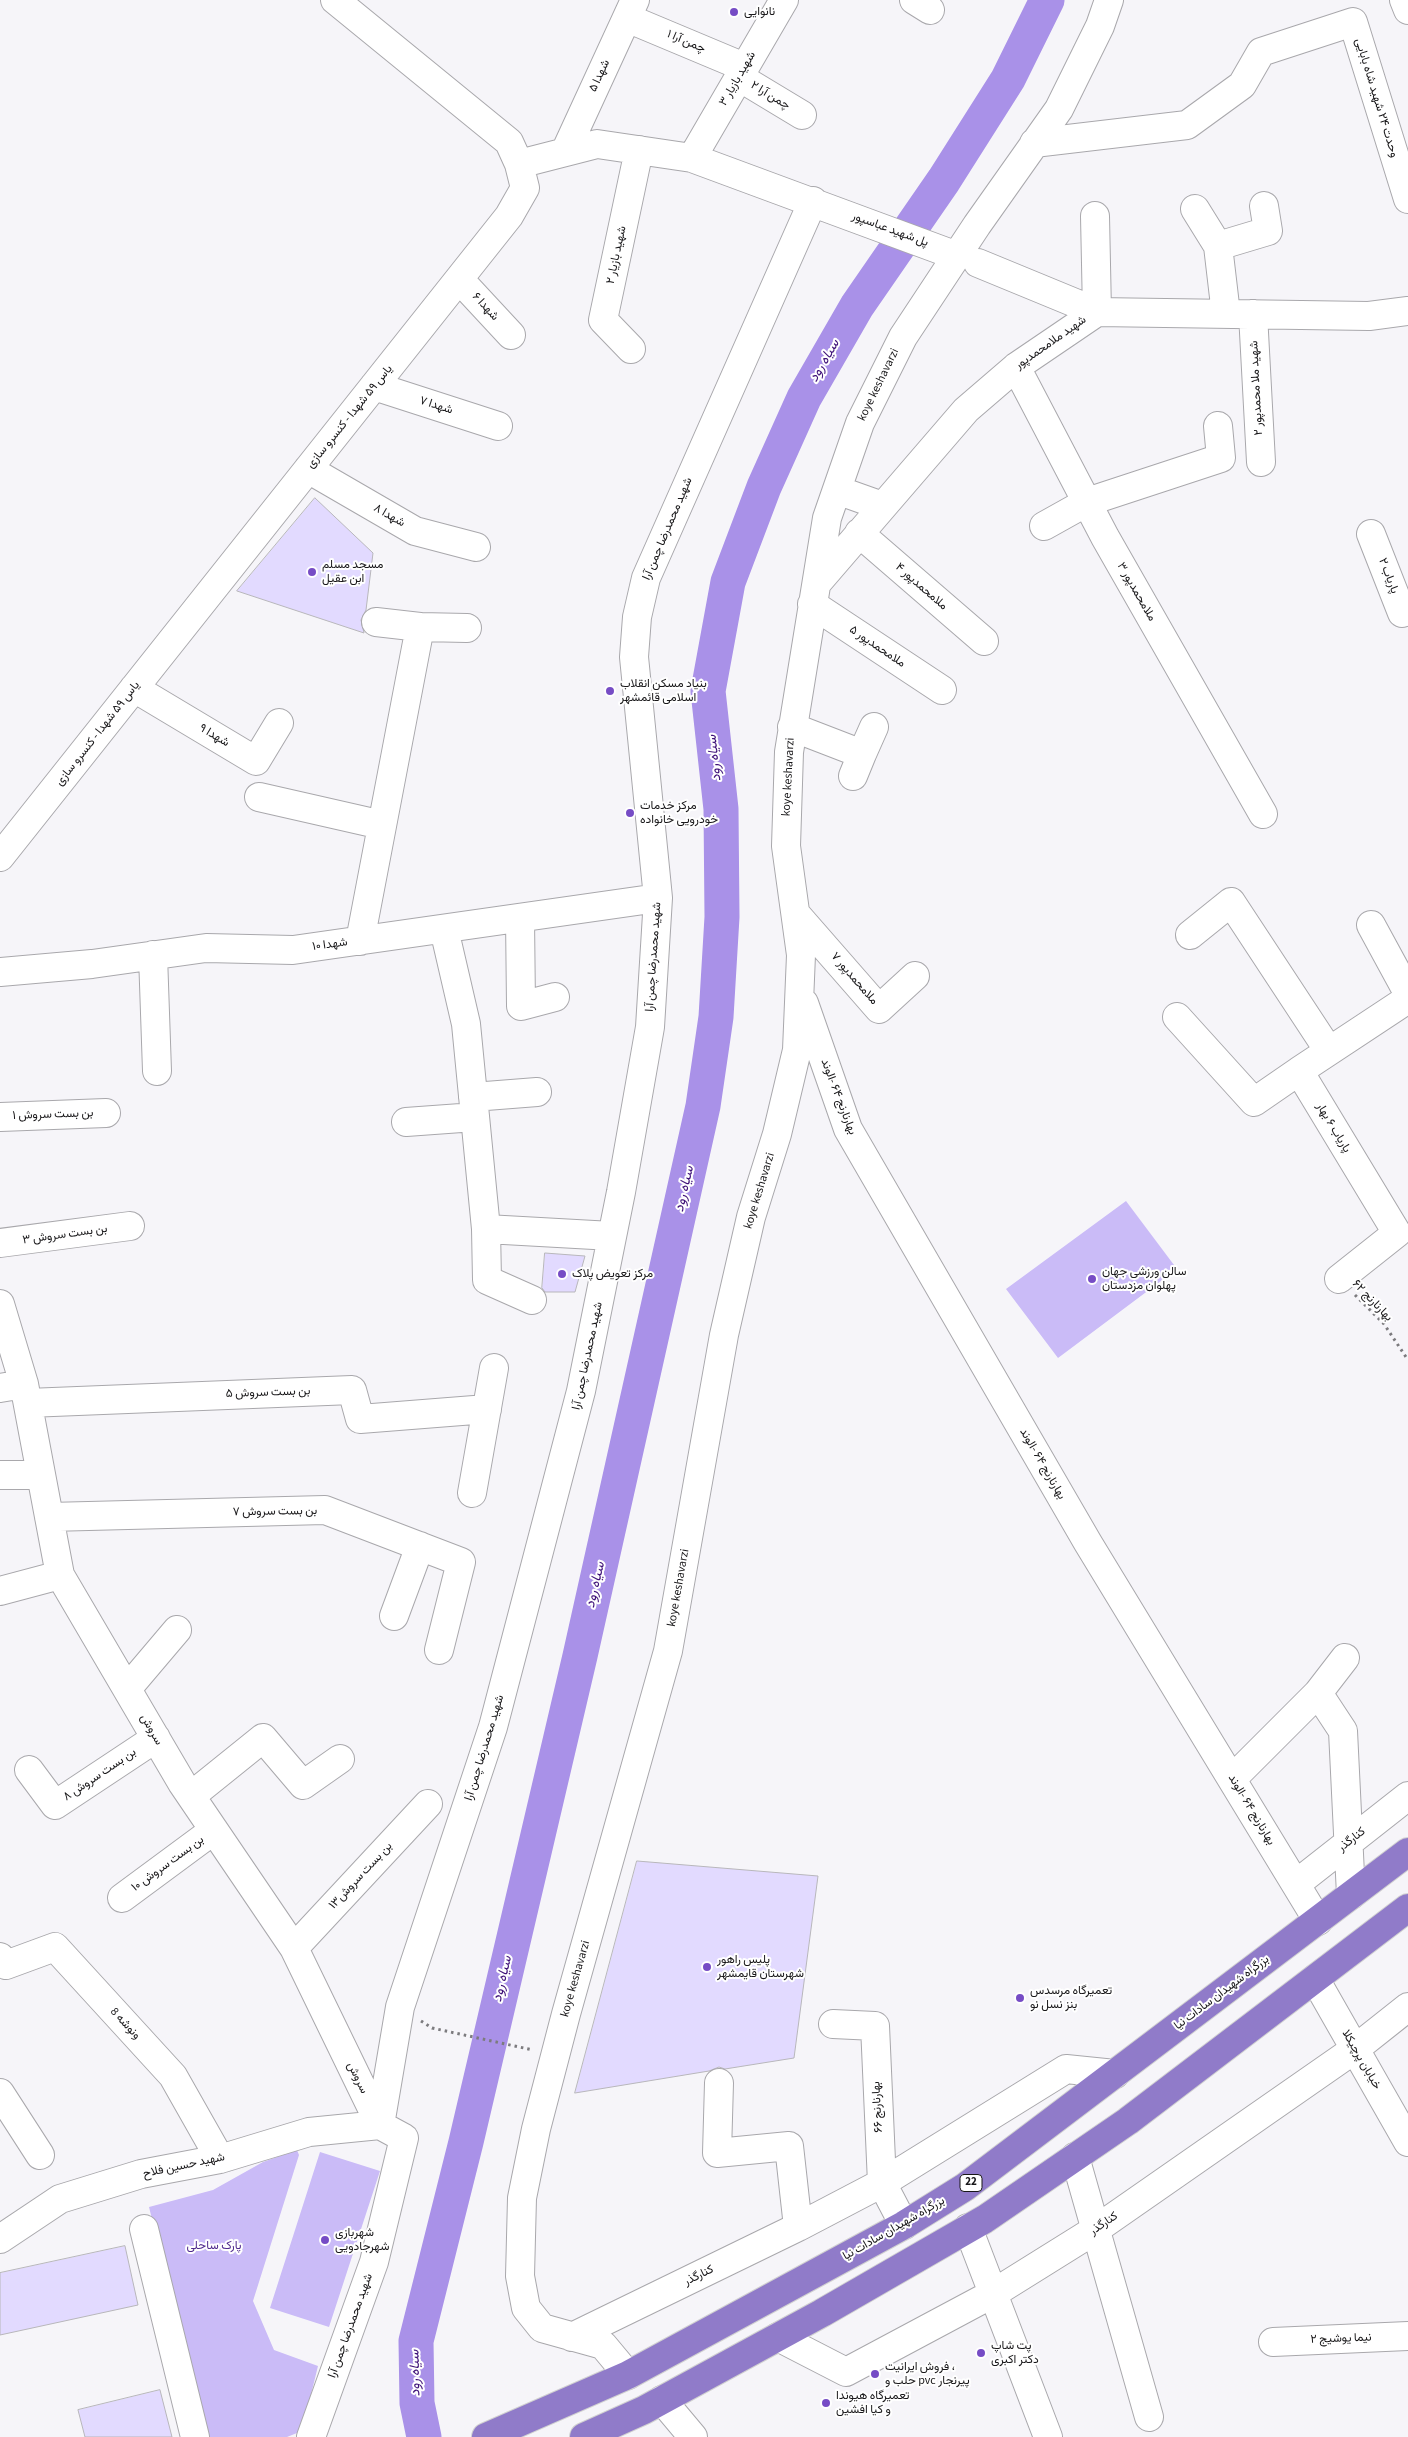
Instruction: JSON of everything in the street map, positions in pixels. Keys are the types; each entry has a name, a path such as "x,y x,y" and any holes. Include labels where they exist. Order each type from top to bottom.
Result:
{"highway":[{"name":"بزرگراه شهیدان سادات نیا","path":"486,2437 628,2375 904,2225 965,2187 1408,1852"},
{"path":"584,2437 662,2400 778,2337 968,2228 1128,2121 1408,1908"}],"street":[{"name":"یاس ۵۹ شهدا - کنسرو سازی","path":"0,857 510,216 525,188 519,164 509,142 335,0"},
{"name":"شهید بازیار ۳","path":"692,158 784,0"},
{"name":"koye keshavarzi","path":"628,2375 603,2345 542,2328 526,2308 520,2276 522,2198 536,2129 566,2014 668,1651 724,1335 751,1217 777,1134 797,1050 801,955 786,846 789,752 827,518 860,423 903,337 960,256 1058,109 1100,26 1109,0"},
{"path":"1404,0 1408,10"},
{"name":"چمن آرا ۱","path":"631,9 741,72"},
{"name":"شهدا ۵","path":"565,152 631,9"},
{"name":"وحدت ۲۴ شهید شاه بابایی","path":"1034,143 1187,124 1242,86 1261,52 1353,22 1408,199"},
{"name":"چمن آرا ۲","path":"741,72 802,115"},
{"name":"پل شهید عباسپور","path":"519,164 598,144 692,158 960,256 1097,312"},
{"name":"شهید بازیار ۲","path":"631,349 603,320 639,150"},
{"name":"شهید محمدرضا چمن آرا","path":"311,2437 374,2262 404,2138 380,2125 400,2006 494,1727 581,1392 650,1027 658,898 634,657 637,616 646,578 824,206"},
{"path":"1194,209 1218,246 1268,232 1264,206"},
{"path":"1095,216 1097,312"},
{"name":"شهید ملا محمدپور ۲","path":"1218,246 1240,314 1261,462"},
{"name":"شهدا ۶","path":"459,279 511,335"},
{"name":"شهید ملامحمدپور","path":"814,594 882,506 966,410 1016,367 1097,312 1369,316 1408,311"},
{"name":"ملامحمدپور ۳","path":"1016,367 1087,502 1263,814"},
{"name":"شهدا ۷","path":"374,386 498,426"},
{"path":"1044,526 1087,502 1221,458 1218,426"},
{"name":"شهدا ۸","path":"308,469 415,531 476,547"},
{"path":"837,490 882,506"},
{"name":"ملامحمدپور ۴","path":"859,534 984,641"},
{"name":"پاریاب ۲","path":"1371,534 1402,613 1408,610"},
{"name":"ملامحمدپور ۵","path":"814,594 942,690"},
{"path":"376,622 420,627 467,628"},
{"path":"360,940 420,627"},
{"name":"شهدا ۹","path":"134,688 256,761 279,723"},
{"path":"792,727 858,765 874,727"},
{"path":"259,797 382,825"},
{"name":"شهدا ۱۰","path":"0,972 92,964 206,948 293,950 658,898"},
{"path":"1190,935 1231,902 1329,1051"},
{"name":"ملامحمدپور ۷","path":"796,914 879,1009 915,976"},
{"path":"520,918 521,1006 555,997"},
{"path":"1371,925 1408,994"},
{"path":"444,929 466,1024 486,1229 487,1280 532,1300"},
{"path":"153,955 158,1071"},
{"name":"بهارنارنج ۶۴ -الوند","path":"799,990 848,1129 1088,1543 1318,1920"},
{"path":"1177,1017 1254,1102 1299,1070 1408,999"},
{"name":"پاریاب ۶ بهار","path":"1299,1070 1397,1233 1339,1279"},
{"path":"406,1122 537,1092"},
{"name":"بن بست سروش ۱","path":"0,1117 106,1113"},
{"name":"بن بست سروش ۳","path":"0,1243 130,1226"},
{"path":"486,1229 612,1236"},
{"name":"سروش","path":"0,1304 17,1391 41,1475 60,1575 191,1796 294,1948 380,2125"},
{"path":"472,1493 494,1368"},
{"name":"بن بست سروش ۵","path":"17,1391 352,1390 360,1418 486,1409"},
{"path":"0,1475 41,1475"},
{"name":"بن بست سروش ۷","path":"49,1517 325,1510 461,1562 439,1650"},
{"path":"394,1616 420,1546"},
{"path":"0,1591 60,1575"},
{"path":"127,1689 177,1630"},
{"path":"1232,1779 1318,1693 1345,1658"},
{"path":"1318,1693 1343,1731 1351,1896"},
{"name":"بن بست سروش ۸","path":"29,1770 55,1805 156,1738"},
{"path":"191,1796 263,1738 303,1786 340,1759"},
{"name":"کنارگذر","path":"1296,1884 1408,1796"},
{"name":"بن بست سروش۱۳","path":"294,1948 428,1804"},
{"name":"بن بست سروش ۱۰","path":"122,1898 214,1830"},
{"name":"ونوشه 8","path":"0,1957 6,1965 55,1947 173,2076 220,2159"},
{"name":"خیابان پرچیکلا","path":"1315,1979 1408,2142"},
{"name":"کنارگذر","path":"778,2337 846,2372 994,2293 1095,2230 1355,2049 1408,2007"},
{"name":"بهارنارنج ۶۶","path":"833,2024 875,2026 882,2183 904,2225"},
{"name":"کنارگذر","path":"572,2337 798,2227 882,2183 1066,2069 1115,2074"},
{"path":"719,2083 717,2153 789,2146 798,2227"},
{"path":"0,2093 40,2155"},
{"name":"شهید حسین فلاح","path":"0,2239 60,2199 141,2174 220,2159 309,2132 380,2125"},
{"path":"1075,2157 1149,2417"},
{"path":"968,2228 1048,2437"},
{"path":"144,2229 195,2437"},
{"name":"نیما یوشیج ۲","path":"1273,2342 1408,2336"},
{"path":"662,2400 693,2437"}],"path":[{"name":"بهارنارنج ۶۲","path":"1339,1279 1384,1324 1408,1360"},
{"path":"432,2028 534,2051"}],"green space":[{"name":"سالن ورزشی جهان پهلوان مزدستان","path":"1126,1201 1177,1269 1058,1358 1006,1289"},
{"name":"پارک ساحلی","path":"297,2150 299,2155 253,2301 274,2350 318,2366 302,2431 287,2437 206,2437 149,2207 213,2190 263,2162"},
{"name":"شهربازی شهرجادویی","path":"320,2152 380,2171 329,2327 270,2308"}],"building":[{"name":"مسجد مسلم ابن عقیل","path":"315,498 373,553 366,610 361,620 364,633 237,591"},
{"name":"مرکز تعویض پلاک","path":"545,1253 585,1256 575,1292 545,1292 542,1288"},
{"name":"پلیس راهور شهرستان قایمشهر","path":"637,1861 818,1876 794,2058 725,2069 719,2067 709,2071 575,2093"},
{"path":"125,2246 138,2305 0,2335 0,2273"},
{"path":"160,2390 172,2437 85,2437 78,2410"}],"waterway":[{"name":"سیاه رود","path":"424,2437 417,2403 416,2341 466,2142 580,1656 703,1106 716,1017 722,917 721,809 708,691 728,582 764,487 804,398 857,306 944,180 1008,79 1047,0"}],"place":[{"name":"نانوایی","path":"734,12"},
{"name":"مسجد مسلم ابن عقیل","path":"312,572"},
{"name":"بنیاد مسکن انقلاب اسلامی قائمشهر","path":"610,691"},
{"name":"مرکز خدمات خودرویی خانواده","path":"630,813"},
{"name":"مرکز تعویض پلاک","path":"562,1274"},
{"name":"سالن ورزشی جهان پهلوان مزدستان","path":"1092,1279"},
{"name":"پلیس راهور شهرستان قایمشهر","path":"707,1967"},
{"name":"تعمیرگاه مرسدس بنز نسل نو","path":"1020,1998"},
{"name":"شهربازی شهرجادویی","path":"325,2240"},
{"name":"پت شاپ دکتر اکبری","path":"981,2353"},
{"name":"فروش ایرانیت ، حلب و pvc پیرنجار","path":"875,2374"},
{"name":"تعمیرگاه هیوندا و کیا افشین","path":"826,2403"}]}
